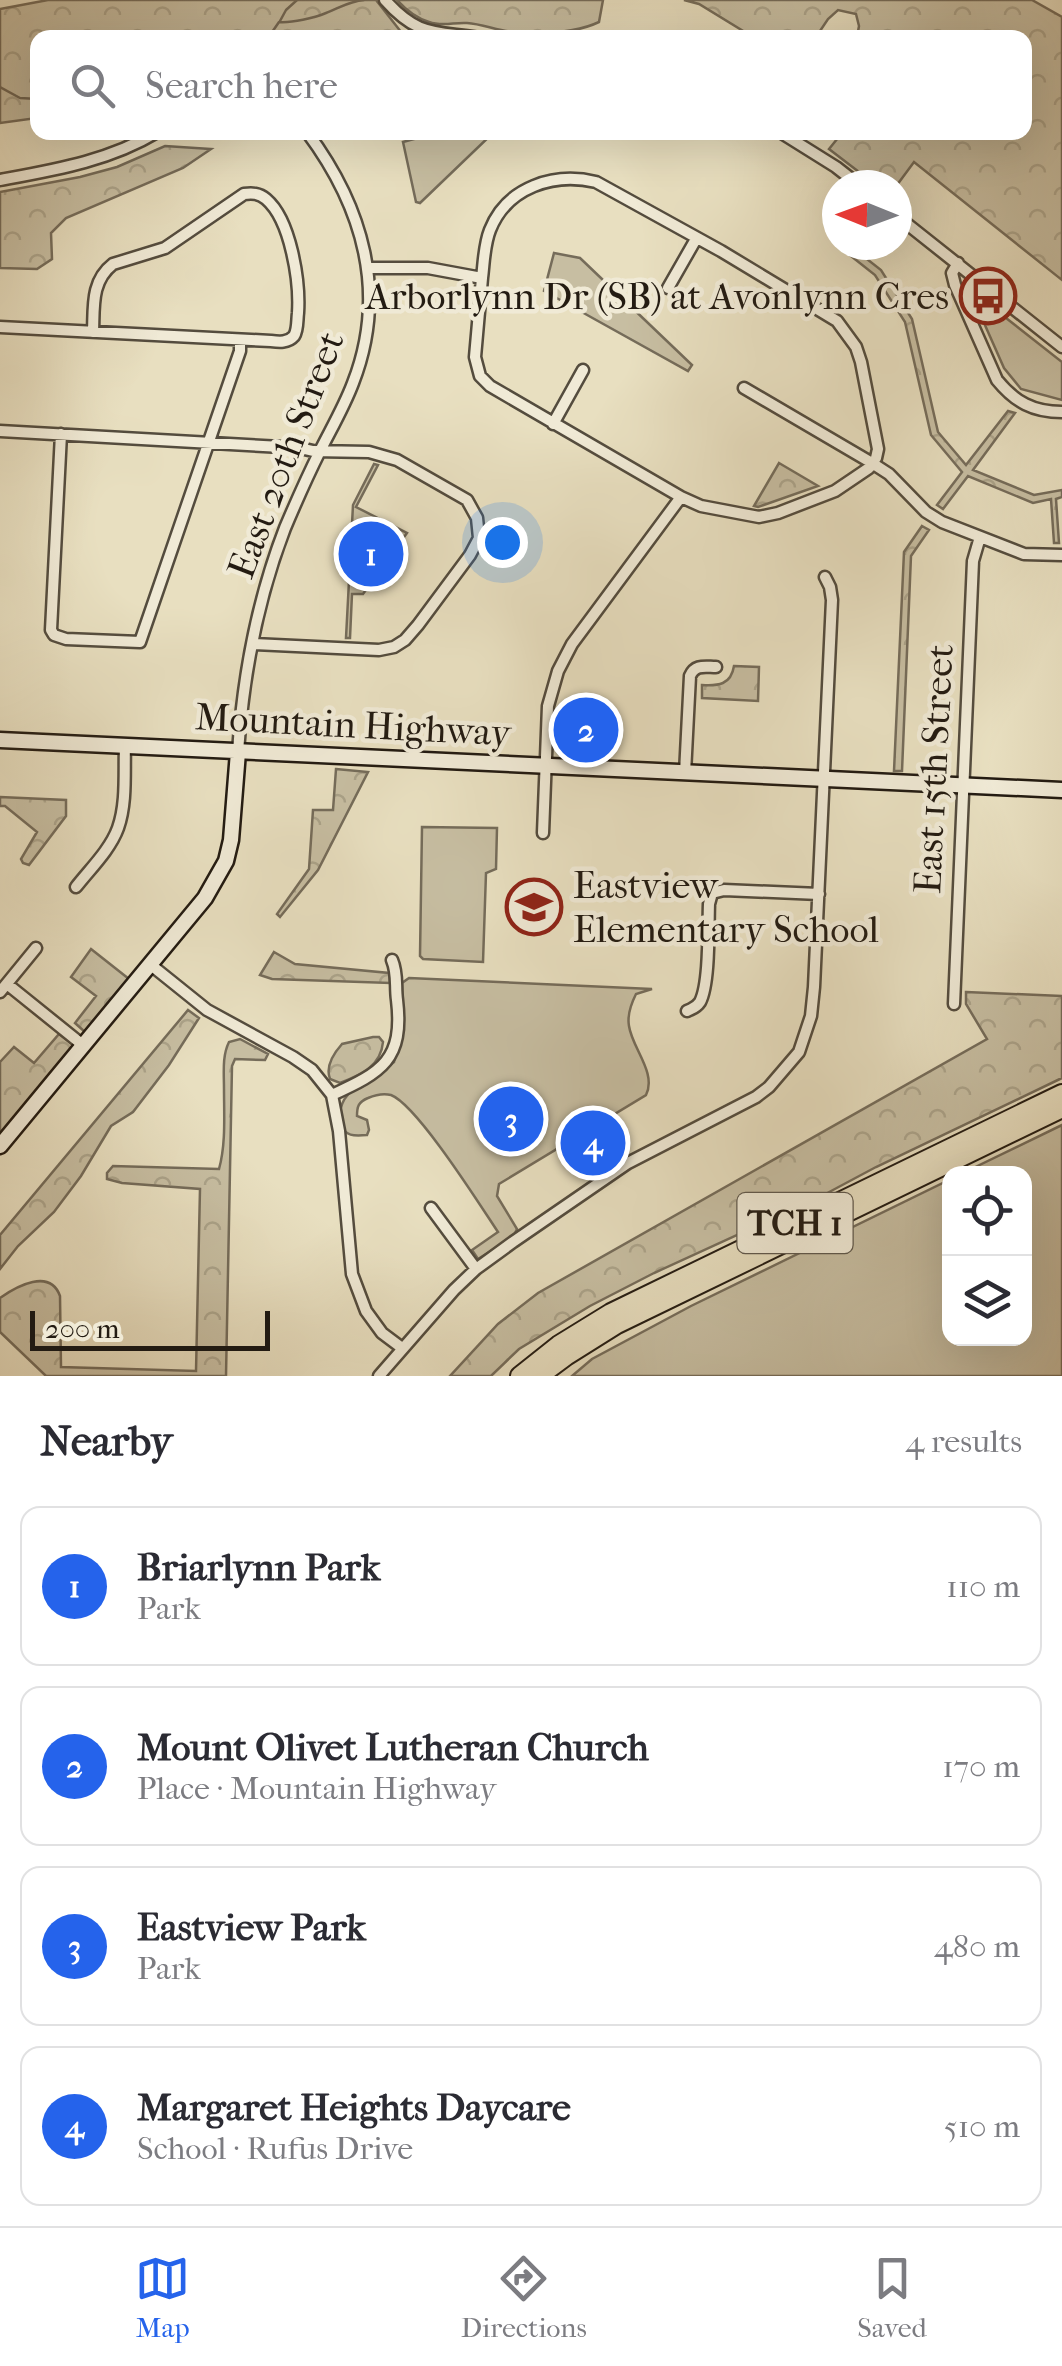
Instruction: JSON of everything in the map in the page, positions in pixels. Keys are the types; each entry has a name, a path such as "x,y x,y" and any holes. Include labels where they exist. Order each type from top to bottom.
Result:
{"highway":[{"name":"TCH 1","path":"520,1376 559,1345 610,1313 1062,1094"},
{"name":"TCH 1","path":"539,1376 591,1339 630,1318 1062,1108"}],"main road":[{"name":"Mountain Highway","path":"0,740 1062,790"},
{"path":"0,1146 205,898 226,861 234,816 238,752"}],"street":[{"path":"385,0 398,14 424,30"},
{"path":"0,180 102,158 144,140"},
{"name":"East 20th Street","path":"238,752 253,644 270,572 284,532 352,386 369,308 368,268 359,229 346,195 313,140"},
{"path":"793,140 839,170"},
{"path":"574,178 596,182 696,239 829,316 856,347 878,449 869,468 835,491 759,517 701,506 500,393 480,376 474,357 488,234 502,210 529,187 574,178"},
{"path":"0,326 93,332 280,342 292,338 299,288 292,253 271,204 252,193 238,197 165,248 121,261 106,270 96,285 93,332"},
{"path":"912,228 1062,347"},
{"path":"668,288 696,239"},
{"path":"958,264 952,272 958,293 997,380 1006,392 1028,407 1062,412"},
{"path":"368,268 428,268 482,278"},
{"path":"61,434 51,630 66,639 140,642 240,351 240,340"},
{"path":"553,424 584,370"},
{"path":"744,388 889,474 933,518 1024,554 1062,555"},
{"path":"0,431 370,452 406,464 467,500 478,518 479,538 405,640 379,650 253,644"},
{"path":"543,833 550,692 564,657 681,498"},
{"name":"East 15th Street","path":"954,1004 973,561 980,538"},
{"path":"379,1376 476,1269 628,1163 756,1097 799,1052 811,1016 819,894 832,600 825,577"},
{"path":"685,773 690,676 699,666 716,667"},
{"path":"76,887 118,828 125,746"},
{"path":"687,1012 701,1000 712,893 724,890 819,894"},
{"path":"36,948 4,988 84,1046"},
{"path":"332,1095 380,1070 395,1048 400,1013 392,960"},
{"path":"151,965 206,1010 312,1070 332,1095 352,1274 366,1311 382,1333 402,1348"},
{"path":"431,1208 476,1269"}],"green space":[{"path":"48,0 376,0 400,30 30,30 30,119 0,123 0,9"},
{"path":"397,0 603,0 599,22 572,30 503,30 467,23 434,23"},
{"path":"684,0 1032,0 1062,17 1062,280 914,162 908,170 856,170 829,149 836,140 1032,140 1032,30 858,30 856,14 838,10 821,30 742,30 699,4"},
{"path":"486,140 420,203 416,202 403,142"},
{"path":"165,146 211,149 183,168 66,218 51,233 52,259 37,269 0,268 0,192 117,167"},
{"path":"554,253 580,258 692,365 688,371 544,291"},
{"path":"856,260 868,260 881,270 912,319 938,432 966,465 1008,411 1015,413 973,470 1034,495 1062,490 1062,497 1056,499 1059,543 1054,543 1051,499 1033,503 968,476 943,509 937,505 962,472 931,435 905,322 875,275"},
{"path":"969,289 1062,362 1062,400 1021,389 1004,368"},
{"path":"779,463 818,486 754,506"},
{"path":"374,464 378,465 356,507 407,533 363,594 352,594 350,638 346,638 353,505"},
{"path":"922,526 929,530 911,556 902,771 894,771 904,552"},
{"path":"734,666 759,667 758,701 702,698 702,685 723,683"},
{"path":"336,769 368,772 318,870 280,917 277,914 309,869 313,810 333,810"},
{"path":"0,797 66,800 66,816 29,865 21,859 37,832 0,806"},
{"path":"422,827 497,828 496,869 486,873 483,962 420,956"},
{"path":"91,949 129,979 86,1033 75,1023 96,996 71,977"},
{"path":"274,952 295,964 389,973 390,983 272,979 260,975"},
{"path":"409,978 652,989 636,994 629,1018 648,1078 646,1095 499,1184 497,1196 517,1229 513,1237 478,1259 472,1250 498,1232 448,1157 402,1103 391,1095 373,1096 358,1107 357,1116 367,1120 367,1135 354,1135 342,1128 340,1111 349,1094 394,1062 403,1011 402,983"},
{"path":"966,992 1062,996 1062,1078 590,1306 519,1349 491,1376 450,1376 498,1324 538,1293 987,1039 966,1004"},
{"path":"188,1010 199,1018 169,1065 133,1112 111,1126 54,1212 0,1269 0,1235"},
{"path":"59,1034 75,1046 0,1137 0,1062 14,1047 34,1063"},
{"path":"373,1037 383,1042 374,1063 340,1083 330,1079 329,1065 342,1044"},
{"path":"240,1039 268,1054 265,1060 235,1059 232,1066 226,1376 46,1376 0,1332 0,1298 41,1281 49,1283 60,1296 61,1367 196,1371 200,1189 122,1183 107,1179 107,1173 113,1166 219,1169 224,1140 225,1053 229,1042"},
{"path":"1062,1125 1062,1376 572,1376 592,1359 691,1306 942,1183 942,1346 1032,1346 1032,1166 977,1166"}],"waterway":[{"path":"280,21 297,0"},
{"path":"274,30 279,22 321,15 364,0"},
{"path":"0,87 20,98 30,99"}],"place":[{"name":"Arborlynn Dr (SB) at Avonlynn Cres","path":"988,296"},
{"name":"Briarlynn Park","path":"371,554"},
{"name":"Mount Olivet Lutheran Church","path":"586,730"},
{"name":"Eastview Elementary School","path":"534,907"},
{"name":"Eastview Park","path":"511,1119"},
{"name":"Margaret Heights Daycare","path":"593,1143"}]}
